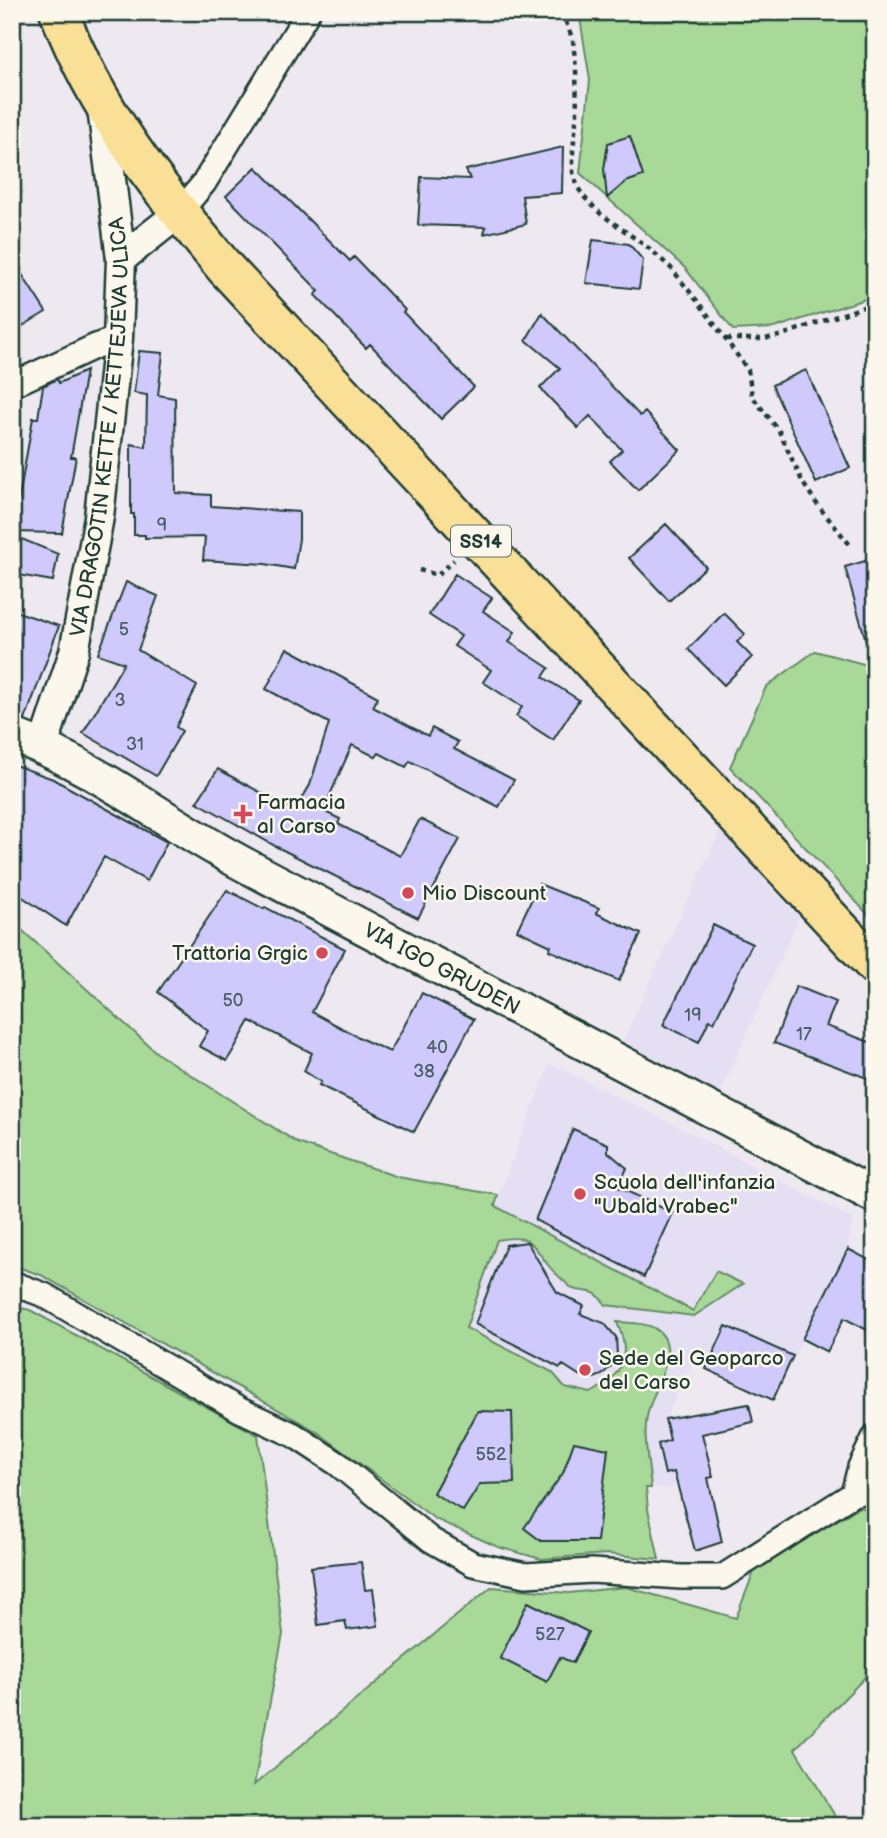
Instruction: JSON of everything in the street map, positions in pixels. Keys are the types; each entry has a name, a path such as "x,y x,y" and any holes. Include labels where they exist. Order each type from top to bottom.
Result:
{"main road":[{"name":"SS14","path":"59,12 74,50 102,104 141,164 226,269 875,966"},
{"name":"VIA IGO GRUDEN","path":"27,741 240,862 875,1196"}],"street":[{"path":"121,259 179,213 204,183 308,12"},
{"name":"VIA DRAGOTIN KETTE / KETTEJEVA ULICA","path":"27,741 75,652 99,517 118,338 121,259 102,104"},
{"path":"12,384 96,345 118,338"},
{"path":"12,1283 44,1295 240,1410 294,1435 338,1464 430,1540 474,1564 526,1575 592,1571 722,1577 864,1492 860,1468 875,1436"}],"path":[{"path":"562,12 573,40 576,69 577,113 573,172 578,188 601,214 650,249 671,268 748,370 751,396 779,431 803,483 819,507 852,546"},
{"path":"781,12 792,16 875,13"},
{"path":"725,339 764,339 779,336 875,303"},
{"path":"419,570 439,575 456,557"}],"shaded area":[{"path":"720,830 799,918 720,1093 623,1041"},
{"path":"550,1063 693,1134 855,1220 848,1249 773,1400 692,1364 665,1419 670,1440 666,1441 665,1474 675,1472 678,1486 669,1489 646,1487 440,1345"}],"green space":[{"path":"577,12 875,12 875,296 774,328 733,330 685,268 580,173 590,80"},
{"path":"815,651 875,667 875,922 730,767 766,687"},
{"path":"12,921 158,1054 298,1143 398,1177 498,1195 495,1206 693,1311 716,1271 743,1284 694,1316 606,1305 594,1293 573,1289 554,1272 528,1241 516,1238 497,1240 466,1328 552,1372 565,1387 591,1393 611,1379 622,1364 624,1345 617,1322 646,1325 663,1336 667,1345 667,1356 646,1421 646,1450 651,1488 646,1488 659,1559 607,1554 541,1559 498,1547 435,1519 316,1431 41,1275 12,1265"},
{"path":"12,1306 30,1310 258,1435 283,1634 254,1785 491,1587 569,1593 626,1587 736,1618 755,1569 858,1508 875,1508 875,1667 795,1749 841,1826 12,1826"}],"building":[{"path":"630,136 643,176 626,182 607,198 604,169 608,143"},
{"path":"563,147 562,193 522,196 526,224 484,234 486,227 418,225 421,177 470,179 466,170"},
{"path":"256,167 350,261 354,257 474,387 441,419 370,344 366,348 315,295 319,291 226,196"},
{"path":"593,240 629,244 643,260 639,289 586,283"},
{"path":"12,259 46,312 21,327 12,313"},
{"path":"542,313 640,416 645,412 680,450 638,490 610,461 622,450 590,416 578,428 540,388 560,368 526,340"},
{"path":"139,351 163,353 158,395 175,398 176,493 211,495 211,506 299,512 299,539 294,569 265,564 203,560 205,537 145,538 145,535 134,535 134,514 131,514 131,444 146,447 147,395 134,393"},
{"path":"806,370 850,468 816,483 772,385"},
{"path":"86,371 71,457 76,457 62,533 13,532 33,418 38,418 43,386 57,379 59,383"},
{"path":"666,524 706,567 669,601 629,558"},
{"path":"12,535 58,554 53,581 12,574"},
{"path":"875,558 875,647 868,648 845,567"},
{"path":"455,574 492,598 483,611 515,632 509,642 549,668 543,677 579,700 553,740 516,716 522,707 483,682 491,670 454,646 461,636 429,615"},
{"path":"126,582 158,596 138,650 197,686 176,727 182,731 156,776 83,733 124,663 98,654"},
{"path":"12,610 59,626 25,720 12,716"},
{"path":"724,613 745,634 737,642 752,657 724,685 688,649"},
{"path":"287,648 378,697 373,707 428,736 432,728 458,742 454,749 514,780 499,807 410,761 406,767 379,753 376,757 352,745 323,811 340,819 338,824 400,856 420,819 460,839 418,918 277,847 197,802 218,769 289,808 292,804 297,807 310,785 329,723 266,689"},
{"path":"12,764 53,779 167,842 147,881 104,857 66,926 12,890"},
{"path":"539,884 599,908 596,913 641,934 619,981 549,950 551,946 517,930"},
{"path":"227,890 345,949 312,1012 362,1039 390,1052 422,993 474,1019 414,1132 319,1085 321,1082 304,1071 312,1053 250,1021 227,1061 199,1046 208,1031 158,992"},
{"path":"713,925 752,944 714,1022 709,1020 699,1042 663,1025"},
{"path":"796,986 836,1002 826,1026 875,1044 875,1081 774,1043"},
{"path":"573,1129 608,1144 608,1152 627,1168 618,1187 673,1213 644,1277 535,1220"},
{"path":"527,1242 557,1292 584,1306 580,1314 604,1323 616,1337 617,1355 613,1364 602,1375 594,1378 579,1375 563,1365 560,1368 475,1324 506,1245"},
{"path":"848,1249 875,1263 875,1334 844,1318 827,1352 802,1339"},
{"path":"726,1326 793,1356 773,1400 706,1369"},
{"path":"749,1404 753,1422 702,1434 713,1477 708,1478 722,1542 695,1551 674,1472 665,1474 658,1444 670,1440 665,1419"},
{"path":"478,1411 512,1412 514,1483 480,1484 463,1511 433,1493"},
{"path":"574,1442 608,1449 597,1541 541,1541 524,1528 563,1473"},
{"path":"361,1562 365,1590 373,1589 378,1626 347,1630 345,1621 318,1625 311,1567"},
{"path":"528,1602 588,1632 573,1663 560,1657 547,1682 500,1658"}],"place":[{"name":"Farmacia al Carso","path":"243,814"},
{"name":"Mio Discount","path":"408,893"},
{"name":"Trattoria Grgic","path":"322,953"},
{"name":"Scuola dell'infanzia \"Ubald Vrabec\"","path":"580,1194"},
{"name":"Sede del Geoparco del Carso","path":"585,1370"}]}
